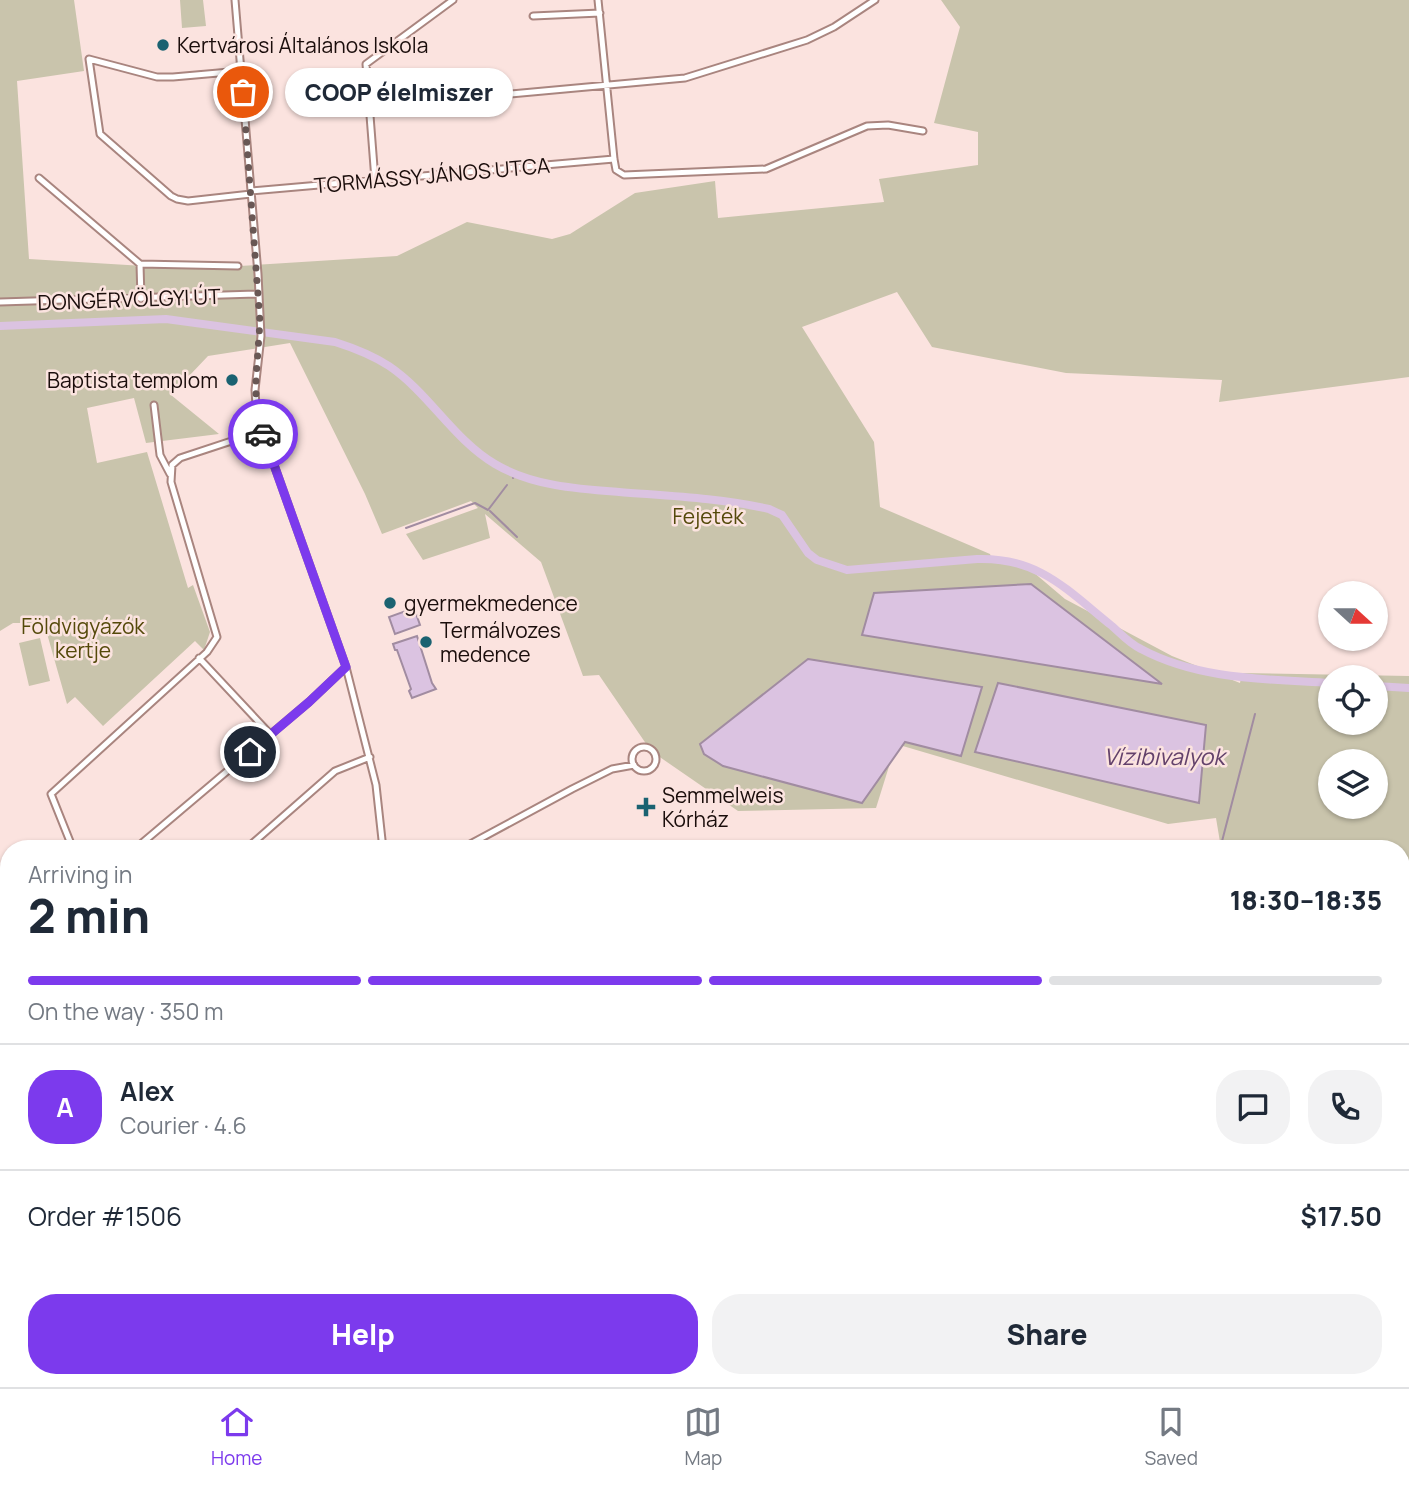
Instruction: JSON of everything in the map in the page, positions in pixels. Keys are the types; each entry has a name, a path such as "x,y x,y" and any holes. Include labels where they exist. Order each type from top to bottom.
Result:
{"street":[{"path":"235,0 261,336 255,390 256,406 262,431 346,667 376,785 382,840"},
{"path":"375,180 366,64 453,0"},
{"path":"598,0 614,159 616,170 627,176 759,170 776,167 867,126 881,125 923,131"},
{"path":"369,107 661,82 718,69 820,34 875,0"},
{"path":"533,16 600,13"},
{"name":"TORMÁSSY JÁNOS UTCA","path":"241,71 158,76 89,59 100,134 171,196 188,201 375,180 614,159"},
{"path":"39,178 140,264 238,266"},
{"path":"140,264 142,299"},
{"name":"DONGÉRVÖLGYI ÚT","path":"0,302 258,294"},
{"path":"69,840 51,794 200,659 214,642 217,633 170,474 160,455 154,405"},
{"path":"170,474 172,465 180,458 262,431"},
{"path":"200,659 271,735"},
{"path":"146,840 271,735 346,667"},
{"path":"648,746 654,751 656,763 651,769 640,770 634,765 633,755 639,747 648,746"},
{"path":"256,840 335,771 370,757"},
{"path":"478,840 612,769 634,765"}],"green space":[{"path":"0,0 74,0 84,71 17,81 29,259 193,269 397,256 467,222 552,239 570,234 635,193 715,181 718,218 884,202 879,179 978,165 978,132 934,123 960,27 941,0 1409,0 1409,377 1219,402 1222,380 1066,373 932,347 897,292 802,327 874,442 880,507 990,554 993,562 1019,560 1065,599 1172,656 1240,683 1242,673 1318,674 1318,735 1388,735 1388,676 1409,676 1409,840 1220,840 1216,818 1168,824 896,744 876,808 738,811 651,751 599,675 583,676 541,562 485,514 490,538 423,560 406,534 478,508 471,501 382,534 290,343 208,356 171,395 219,434 146,443 134,398 87,408 97,463 147,452 188,588 193,585 210,632 204,650 195,641 103,726 75,697 67,704 44,623 13,623 0,631"},
{"path":"180,0 203,0 206,26 182,28"},
{"path":"40,638 50,681 29,686 19,643"}],"water":[{"path":"1031,584 1162,684 862,635 874,593"},
{"path":"414,608 420,625 395,634 389,617"},
{"path":"417,636 436,689 412,698 393,644"},
{"path":"808,659 982,687 961,756 905,742 862,803 723,766 704,754 700,744"},
{"name":"Vízibivalyok","path":"998,683 1206,725 1199,803 975,752"}],"waterway":[{"path":"0,326 166,319 335,342 363,352 389,366 417,389 480,454 524,477 572,488 713,500 769,509 782,515 808,553 817,560 847,570 977,559 1018,564 1051,578 1133,644 1163,659 1186,667 1233,676 1318,682"},
{"path":"513,478 516,473"},
{"path":"406,528 475,503 488,510 507,485"},
{"path":"490,511 517,537"},
{"path":"1388,687 1409,688"},
{"path":"1222,840 1255,714"}],"way so far":[{"path":"243,92 261,336 257,358 256,406 263,434"}],"place":[{"name":"Kertvárosi Általános Iskola","path":"163,45"},
{"name":"COOP élelmiszer","path":"243,92"},
{"name":"Baptista templom","path":"232,380"},
{"name":"gyermekmedence","path":"390,603"},
{"name":"Termálvozes medence","path":"426,642"},
{"name":"Semmelweis Kórház","path":"646,807"}],"route":[{"path":"250,752 346,667 263,434"}],"park label":[{"name":"Fejeték","path":"708,516"},
{"name":"Földvigyázók kertje","path":"83,638"}]}
